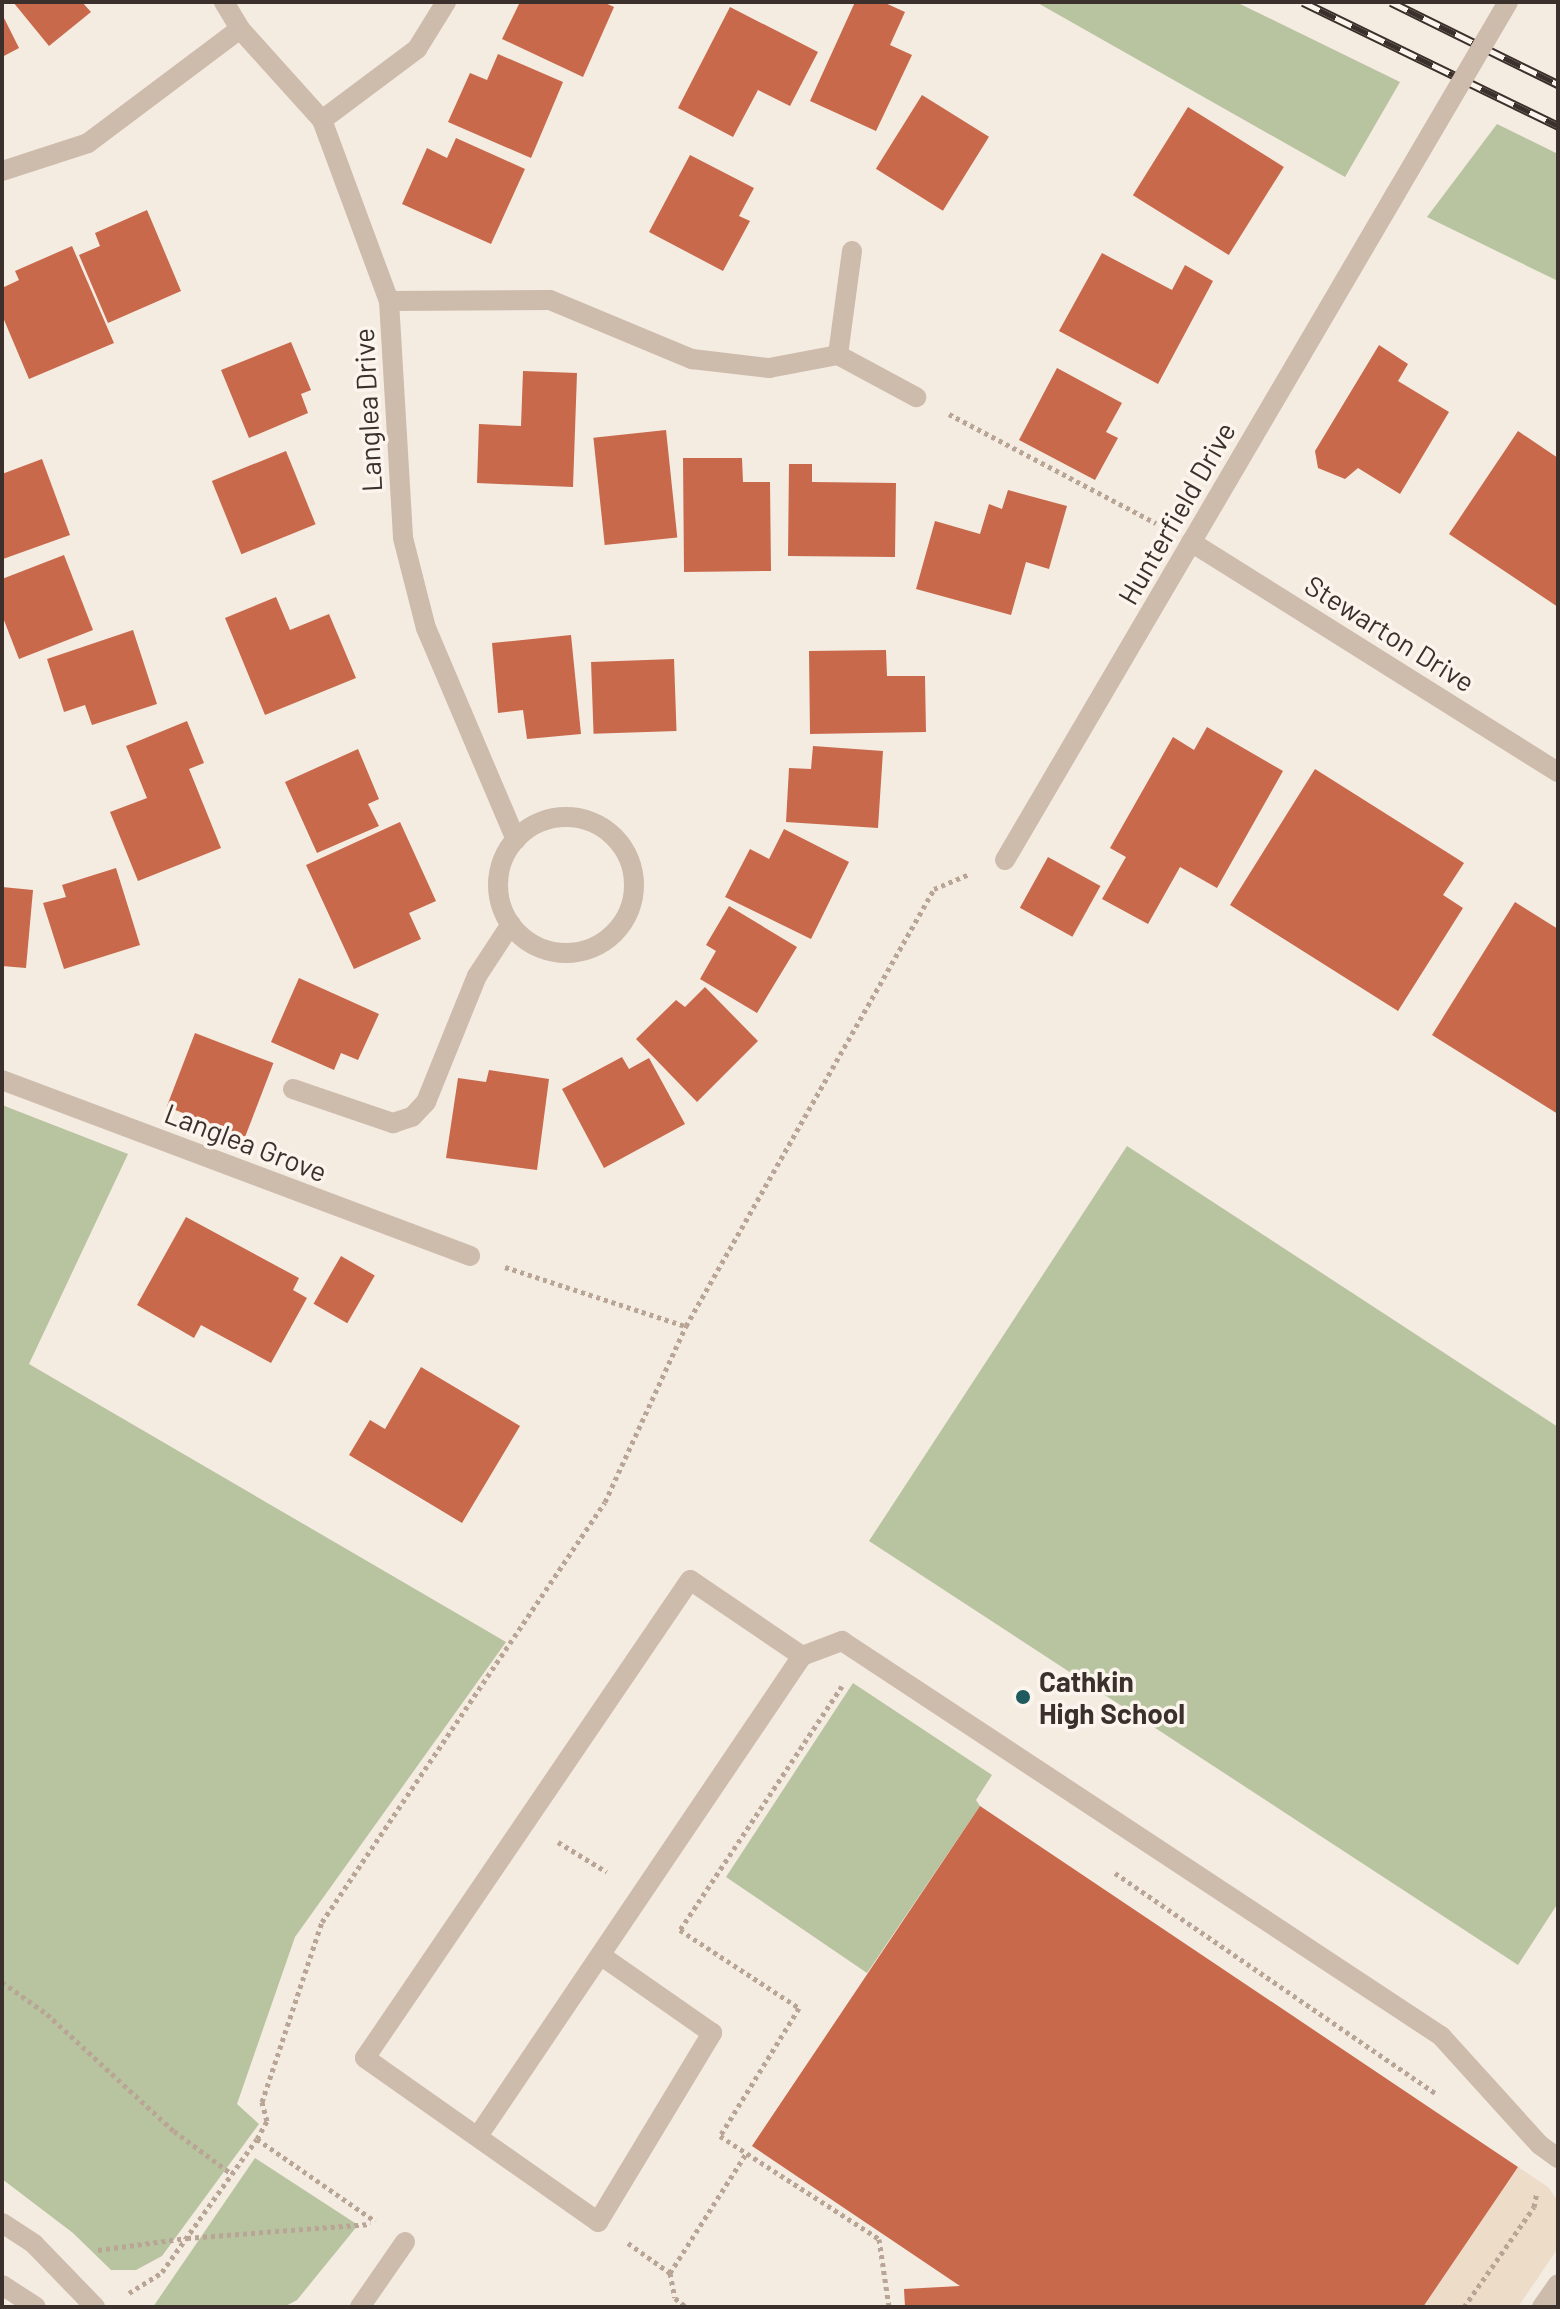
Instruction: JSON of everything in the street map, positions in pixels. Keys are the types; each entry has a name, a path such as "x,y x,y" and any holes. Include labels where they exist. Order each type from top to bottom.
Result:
{"street":[{"name":"Langlea Drive","path":"224,2 240,29 322,120 389,301 403,538 426,628 516,840"},
{"path":"322,120 417,49 446,2"},
{"name":"Hunterfield Drive","path":"1005,860 1508,2"},
{"path":"2,171 88,143 240,29"},
{"path":"838,355 852,251"},
{"path":"389,301 550,300 692,359 754,366 838,355 916,397"},
{"name":"Stewarton Drive","path":"1191,542 1558,772"},
{"path":"566,815 606,827 628,852 636,874 629,915 597,948 554,954 523,941 511,924 501,911 499,864 527,826 566,815"},
{"path":"293,1089 393,1123 412,1117 426,1102 477,976 511,924"},
{"name":"Langlea Grove","path":"2,1080 470,1256"},
{"path":"603,1957 712,2033 598,2222 365,2058 690,1580 802,1656"},
{"path":"478,2136 603,1957 802,1656 842,1641 1428,2028 1558,2158"},
{"path":"2,2223 34,2244 95,2307"},
{"path":"360,2307 405,2242"},
{"path":"1542,2307 1558,2284"},
{"path":"2,2285 36,2307"}],"path":[{"path":"916,397 1191,542"},
{"path":"126,2295 162,2272 257,2139 267,2121 262,2102 322,1922 605,1502 686,1326 934,889 1005,860"},
{"path":"470,1256 686,1326"},
{"path":"843,1684 680,1930 799,2008 720,2136 879,2239 889,2307"},
{"path":"527,1822 644,1895"},
{"path":"1113,1872 1450,2103"},
{"path":"2,1982 47,2014 174,2131 232,2174"},
{"path":"83,2253 187,2238 379,2224 257,2139"},
{"path":"670,2273 747,2152"},
{"path":"1464,2307 1534,2207 1540,2177"},
{"path":"598,2222 670,2273 675,2298 686,2307"}],"green space":[{"path":"1036,2 1236,2 1400,82 1345,177"},
{"path":"1497,124 1558,154 1558,281 1427,217"},
{"path":"2,1105 128,1154 29,1364 506,1642 295,1937 237,2104 259,2124 162,2256 136,2270 111,2270 73,2233 2,2179"},
{"path":"1127,1146 1558,1427 1558,1903 1518,1965 869,1541"},
{"path":"853,1683 992,1775 976,1800 980,1806 867,1973 726,1877"},
{"path":"255,2158 358,2225 297,2300 284,2307 153,2307"}],"shaded area":[{"path":"1518,2167 1548,2187 1558,2201 1558,2248 1518,2307 1423,2307"}],"building":[{"path":"13,2 82,2 91,12 49,46"},
{"path":"520,2 603,2 614,7 583,77 502,39"},
{"path":"855,2 883,2 905,12 890,45 912,55 876,131 810,101"},
{"path":"730,7 818,52 790,106 758,90 733,137 678,108"},
{"path":"2,14 19,48 2,57"},
{"path":"498,54 563,82 531,158 448,122 470,73 487,80"},
{"path":"922,95 989,137 943,211 876,169"},
{"path":"1188,107 1284,167 1229,255 1133,195"},
{"path":"456,138 525,169 491,244 402,204 427,148 447,158"},
{"path":"690,155 754,188 739,216 750,221 723,271 649,232"},
{"path":"147,210 181,291 108,323 79,255 100,246 95,233"},
{"path":"72,246 114,343 29,379 2,315 2,288 19,280 15,271"},
{"path":"1102,253 1172,290 1185,265 1213,281 1158,384 1059,331"},
{"path":"291,342 311,390 301,394 308,413 249,438 221,370"},
{"path":"1379,345 1408,364 1398,381 1449,412 1400,494 1358,468 1345,479 1318,468 1315,451"},
{"path":"1057,368 1122,403 1106,432 1118,438 1095,480 1019,440"},
{"path":"523,371 577,373 573,487 477,483 479,424 521,426"},
{"path":"666,430 677,537 605,545 593,438"},
{"path":"1518,431 1558,458 1558,607 1449,534"},
{"path":"286,451 316,524 241,554 212,481"},
{"path":"683,458 742,458 743,482 770,482 771,571 684,572"},
{"path":"42,459 70,535 3,559 2,474"},
{"path":"789,464 812,464 812,482 896,483 895,557 788,556"},
{"path":"1008,490 1067,506 1049,569 1026,562 1011,615 916,589 935,521 980,534 989,504 1002,509"},
{"path":"64,555 93,630 19,659 2,615 2,579"},
{"path":"276,597 290,630 329,614 356,678 265,715 225,618"},
{"path":"133,630 157,704 92,725 85,705 64,712 47,659"},
{"path":"571,635 581,734 527,739 523,710 498,713 492,643"},
{"path":"886,650 887,676 925,676 926,732 810,734 809,651"},
{"path":"674,659 677,731 594,734 591,662"},
{"path":"187,721 204,763 189,769 221,848 138,881 110,812 147,798 126,746"},
{"path":"1207,727 1283,771 1217,888 1180,867 1148,924 1102,899 1126,857 1110,848 1173,737 1194,750"},
{"path":"813,746 883,751 878,828 786,822 789,768 811,769"},
{"path":"358,749 379,799 368,804 379,826 317,853 285,782"},
{"path":"1315,769 1464,863 1443,895 1463,908 1398,1011 1230,905"},
{"path":"400,822 436,901 409,913 421,939 354,969 306,865"},
{"path":"784,829 849,862 811,939 725,897 750,849 769,859"},
{"path":"1048,857 1100,886 1072,937 1020,908"},
{"path":"116,868 140,945 64,969 43,903 66,897 62,885"},
{"path":"2,887 33,890 26,968 2,966"},
{"path":"1515,902 1558,929 1558,1114 1432,1035"},
{"path":"729,906 797,947 757,1013 700,979 716,951 706,945"},
{"path":"299,978 379,1014 358,1060 341,1053 334,1070 271,1042"},
{"path":"705,987 758,1041 697,1102 636,1039 676,1000 685,1007"},
{"path":"195,1033 273,1063 245,1137 167,1107"},
{"path":"622,1057 629,1069 649,1058 685,1124 604,1168 562,1089"},
{"path":"489,1070 549,1079 537,1170 446,1158 458,1078 486,1082"},
{"path":"186,1217 299,1278 293,1290 307,1298 271,1363 201,1325 194,1338 137,1305"},
{"path":"341,1256 375,1276 347,1323 314,1304"},
{"path":"421,1367 520,1426 462,1523 349,1455 370,1420 385,1429"},
{"path":"980,1806 1518,2167 1423,2307 905,2307 904,2289 960,2286 752,2146"}],"railway":[{"path":"1303,2 1558,126"},
{"path":"1391,2 1558,84"}],"place":[{"name":"Cathkin High School","path":"1023,1697"}]}
